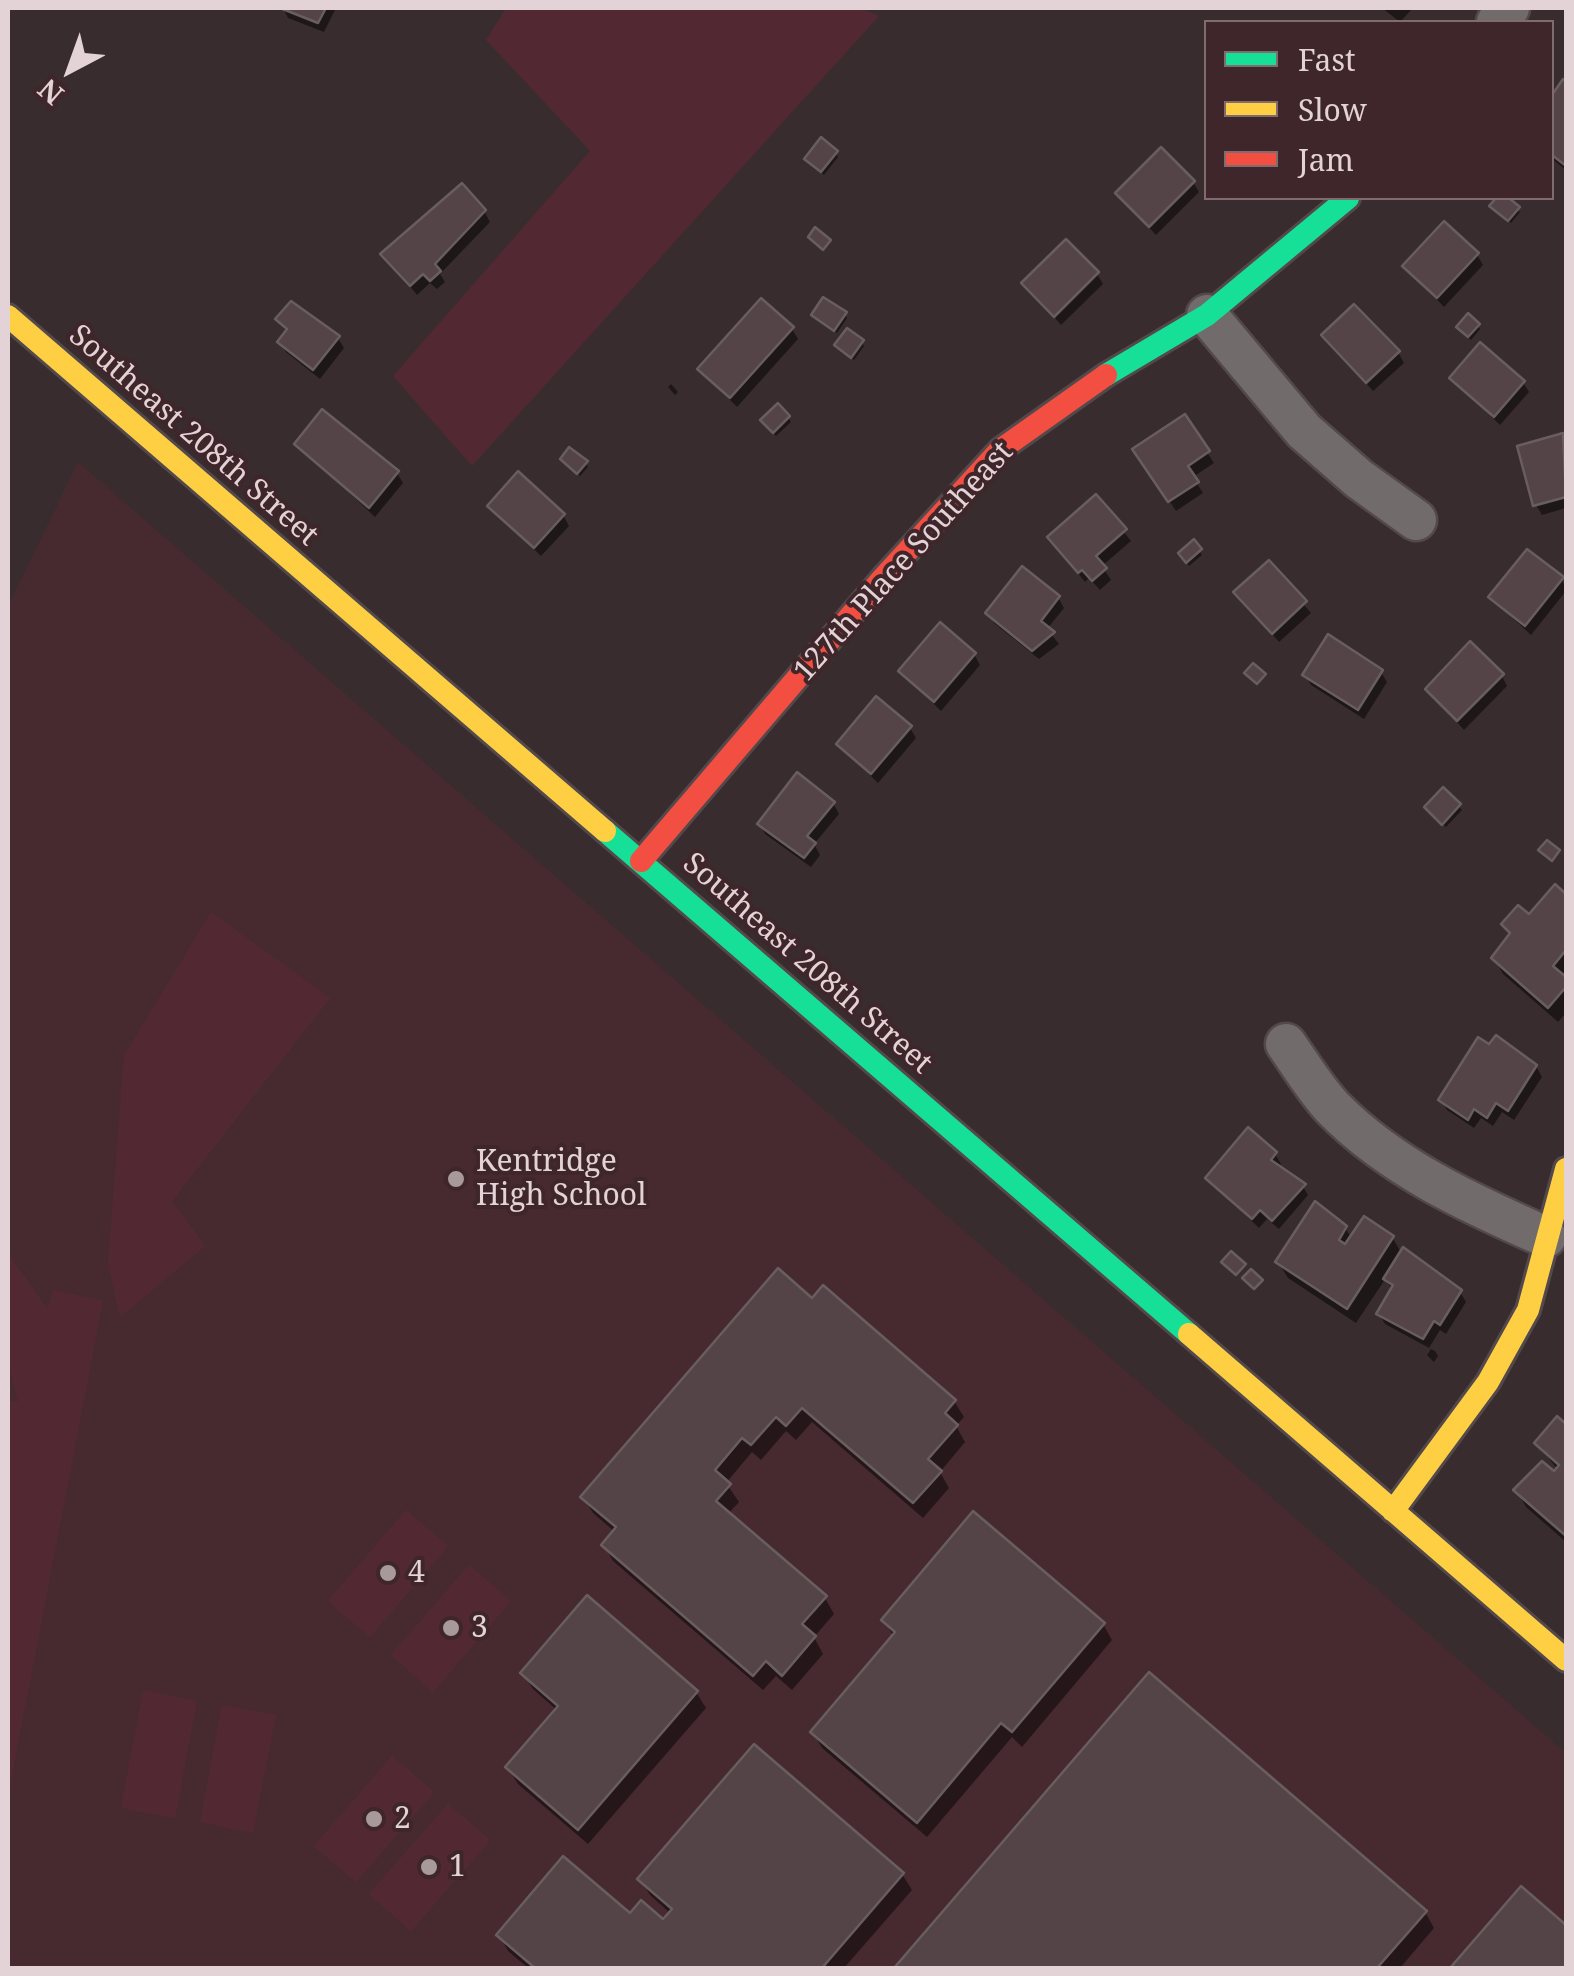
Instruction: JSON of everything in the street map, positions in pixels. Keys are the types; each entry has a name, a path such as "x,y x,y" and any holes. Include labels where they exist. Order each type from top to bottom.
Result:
{"main road":[{"name":"127th Place Southeast","path":"642,861 882,580 1000,450 1073,394 1207,316 1346,200"},
{"name":"Southeast 208th Street","path":"8,316 1566,1660"},
{"path":"1394,1511 1488,1382 1528,1310 1566,1170"}],"street":[{"path":"1207,316 1304,431 1358,480 1416,520"},
{"path":"1286,1044 1330,1106 1382,1151 1464,1201 1546,1236"}],"shaded area":[{"path":"506,8 860,8 879,16 472,466 393,376 590,151 486,40"},
{"name":"Kentridge High School","path":"78,462 1566,1753 1566,1968 8,1968 8,606"},
{"path":"211,912 330,998 172,1201 205,1246 120,1317 108,1263 124,1056"},
{"path":"8,1253 47,1309 53,1290 103,1301 8,1796 8,1401 18,1402 8,1360"},
{"name":"4","path":"406,1510 448,1546 370,1637 328,1601"},
{"name":"3","path":"469,1565 511,1601 433,1692 391,1655"},
{"path":"143,1690 197,1701 175,1818 121,1808"},
{"path":"222,1705 276,1715 253,1833 200,1822"},
{"name":"2","path":"392,1756 434,1792 356,1882 314,1846"},
{"name":"1","path":"448,1804 490,1840 411,1931 369,1894"}],"building":[{"path":"280,8 326,8 318,23"},
{"path":"1563,79 1566,166 1554,157 1554,92"},
{"path":"821,137 838,151 821,172 804,159"},
{"path":"1161,147 1195,181 1149,227 1115,193"},
{"path":"462,183 486,210 435,264 441,271 430,281 423,274 410,286 380,254"},
{"path":"1494,200 1511,200 1520,207 1508,221 1489,206"},
{"path":"1444,221 1479,253 1437,298 1402,266"},
{"path":"815,227 831,240 823,250 808,237"},
{"path":"1066,239 1099,272 1054,317 1021,283"},
{"path":"823,297 847,312 834,331 811,315"},
{"path":"761,298 794,327 730,398 697,369"},
{"path":"291,301 340,336 313,370 277,342 287,329 275,319"},
{"path":"1354,304 1400,351 1366,383 1321,335"},
{"path":"1468,313 1480,324 1468,337 1456,327"},
{"path":"847,328 864,340 851,358 834,345"},
{"path":"1480,342 1525,381 1494,417 1449,378"},
{"path":"778,403 790,416 773,433 760,420"},
{"path":"322,409 399,471 369,508 294,444"},
{"path":"1185,414 1210,451 1188,466 1199,482 1168,502 1132,449"},
{"path":"1563,433 1566,497 1533,506 1517,446"},
{"path":"569,447 588,461 577,474 560,459"},
{"path":"518,471 565,514 534,548 487,506"},
{"path":"1096,494 1127,529 1096,556 1107,568 1092,581 1082,570 1078,573 1047,537"},
{"path":"1194,539 1202,549 1186,563 1178,553"},
{"path":"1527,549 1564,577 1525,626 1488,597"},
{"path":"1269,560 1307,601 1272,634 1233,592"},
{"path":"1022,566 1060,596 1041,621 1055,632 1032,651 985,613"},
{"path":"940,622 976,653 934,702 898,671"},
{"path":"1328,634 1383,670 1358,710 1302,675"},
{"path":"1470,641 1504,674 1457,721 1425,689"},
{"path":"1253,663 1266,674 1257,684 1244,673"},
{"path":"876,696 912,726 871,774 836,744"},
{"path":"797,772 835,802 807,836 816,843 804,858 757,824"},
{"path":"1443,787 1461,804 1442,825 1424,807"},
{"path":"1547,840 1560,850 1552,861 1538,850"},
{"path":"1555,884 1566,894 1566,950 1553,966 1566,977 1566,987 1548,1008 1491,958 1510,933 1501,924 1518,905 1529,914"},
{"path":"1496,1035 1537,1065 1508,1111 1496,1103 1487,1118 1474,1109 1468,1120 1438,1100 1478,1037 1489,1044"},
{"path":"1248,1127 1277,1152 1271,1160 1306,1184 1272,1221 1260,1210 1252,1219 1205,1178"},
{"path":"1315,1201 1347,1226 1339,1240 1345,1244 1364,1216 1394,1236 1347,1309 1275,1262"},
{"path":"1403,1247 1462,1290 1440,1325 1434,1321 1423,1339 1376,1314 1393,1285 1383,1279"},
{"path":"1231,1251 1246,1264 1236,1275 1221,1262"},
{"path":"778,1268 812,1298 823,1285 956,1400 945,1413 958,1425 928,1459 942,1471 913,1503 802,1408 786,1426 776,1417 751,1445 742,1438 715,1470 731,1484 716,1501 827,1596 802,1624 816,1636 782,1676 766,1661 753,1676 601,1545 616,1527 580,1497"},
{"path":"1251,1269 1263,1280 1254,1289 1242,1278"},
{"path":"1557,1416 1566,1424 1566,1536 1513,1490 1542,1461 1554,1471 1559,1465 1534,1443"},
{"path":"973,1511 1105,1623 1012,1732 1001,1723 917,1823 810,1732 895,1632 881,1620"},
{"path":"587,1595 698,1691 578,1830 505,1767 558,1706 520,1673"},
{"path":"1149,1672 1427,1911 1377,1968 894,1968"},
{"path":"754,1744 904,1873 822,1968 535,1968 496,1935 563,1856 630,1913 641,1900 663,1919 672,1909 637,1879"},
{"path":"1521,1886 1566,1925 1566,1968 1450,1968"}],"traffic: fast":[{"path":"1106,375 1207,315 1346,200"},
{"path":"605,831 1189,1334"}],"traffic: slow":[{"path":"8,316 605,831"},
{"path":"1393,1511 1488,1382 1528,1310 1566,1169"},
{"path":"1189,1334 1566,1660"}],"traffic: jam":[{"path":"641,861 882,579 1000,450 1106,375"}],"place":[{"name":"Kentridge High School","path":"456,1179"},
{"name":"4","path":"388,1573"},
{"name":"3","path":"451,1628"},
{"name":"2","path":"374,1819"},
{"name":"1","path":"429,1867"}]}
